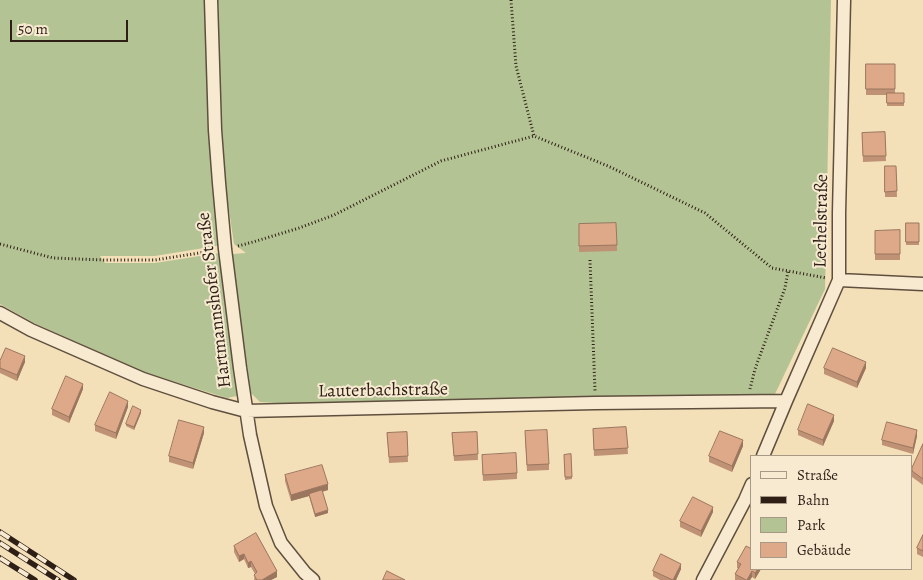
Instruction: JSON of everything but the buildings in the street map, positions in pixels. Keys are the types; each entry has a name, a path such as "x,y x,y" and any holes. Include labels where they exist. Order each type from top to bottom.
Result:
{"street":[{"name":"Hartmannshofer Straße","path":"211,0 215,130 225,249 250,435 266,506 282,543 305,574 313,580"},
{"name":"Lechelstraße","path":"763,455 839,280 844,0"},
{"path":"839,280 923,284"},
{"name":"Lauterbachstraße","path":"0,312 31,330 143,379 246,411 595,403 786,401"},
{"path":"703,580 750,489"}],"path":[{"path":"511,0 516,66 534,136"},
{"path":"0,244 53,258 104,260 155,260 225,249 253,242 334,215 441,161 534,136 608,166 705,213 772,268 839,280"},
{"path":"590,260 595,403"},
{"path":"746,402 755,369 785,288 788,271"}],"green space":[{"path":"0,0 205,0 222,245 155,256 100,256 105,263 155,263 219,253 220,255 246,253 234,244 225,183 221,130 218,0 831,0 825,289 775,394 289,404 260,402 251,393 227,398 146,373 34,323 0,304"}],"railway":[{"path":"0,532 74,580"},
{"path":"0,543 58,580"},
{"path":"0,558 35,580"}]}
